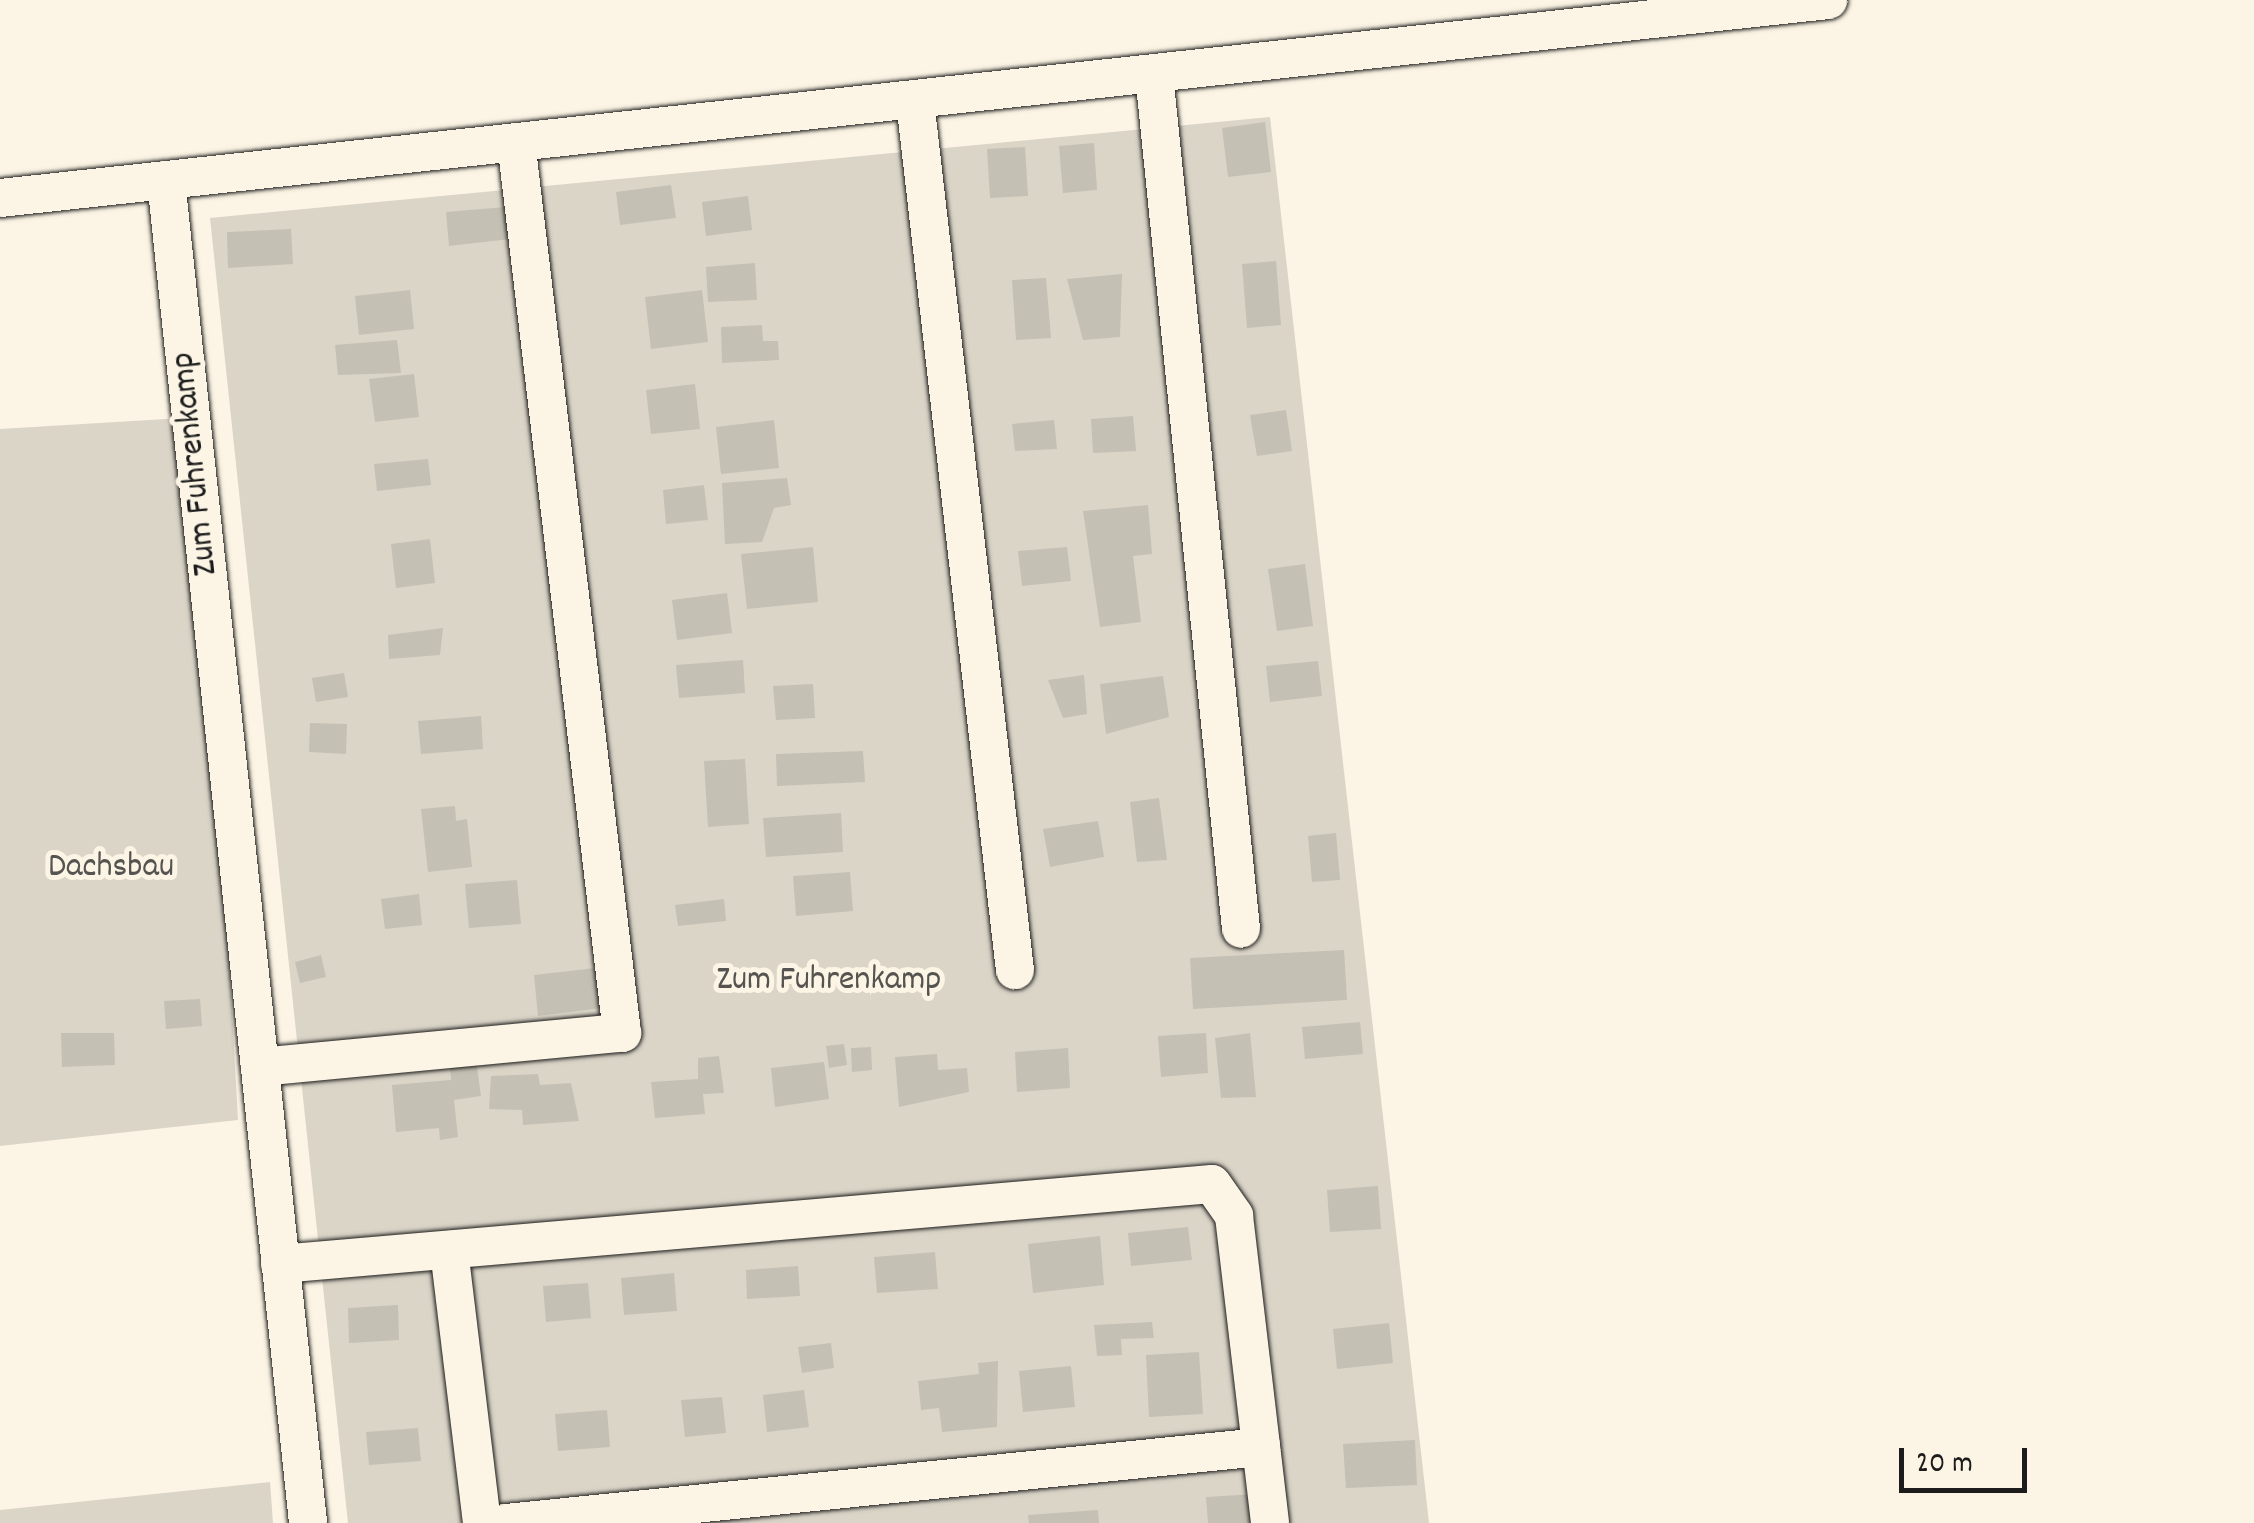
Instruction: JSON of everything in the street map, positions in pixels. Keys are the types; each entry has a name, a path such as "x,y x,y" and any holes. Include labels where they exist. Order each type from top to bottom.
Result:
{"street":[{"path":"0,198 915,102 1828,0"},
{"path":"1154,74 1241,929"},
{"path":"915,102 1016,970"},
{"path":"260,1067 622,1034 516,142"},
{"name":"Zum Fuhrenkamp","path":"166,180 308,1523"},
{"path":"280,1264 1212,1184 1234,1216 1270,1523"},
{"path":"449,1250 482,1523"},
{"path":"506,1523 1261,1447"}],"green space":[{"name":"Zum Fuhrenkamp","path":"1270,117 1429,1523 348,1523 210,218"},
{"name":"Dachsbau","path":"199,417 238,1120 0,1146 0,429"},
{"path":"270,1482 273,1523 0,1523 0,1510"}],"building":[{"path":"1265,122 1271,172 1228,177 1222,128"},
{"path":"1094,143 1097,190 1063,193 1059,146"},
{"path":"1025,147 1028,196 990,198 987,149"},
{"path":"671,185 676,218 620,225 616,192"},
{"path":"748,196 752,230 706,236 702,202"},
{"path":"506,207 510,239 449,246 446,212"},
{"path":"291,229 293,264 228,268 227,232"},
{"path":"1276,261 1281,325 1247,328 1242,264"},
{"path":"755,263 757,300 708,302 706,267"},
{"path":"1122,274 1120,337 1083,340 1067,279"},
{"path":"1046,278 1051,338 1016,340 1012,280"},
{"path":"410,290 414,329 359,335 355,296"},
{"path":"702,290 708,342 651,349 645,297"},
{"path":"762,325 763,341 778,341 779,360 722,363 721,327"},
{"path":"397,340 401,373 338,375 335,345"},
{"path":"414,374 419,417 375,422 369,379"},
{"path":"695,384 700,429 651,434 646,390"},
{"path":"1286,410 1292,451 1257,456 1250,415"},
{"path":"1133,416 1136,451 1093,453 1091,419"},
{"path":"774,420 779,468 721,474 716,427"},
{"path":"1054,420 1057,449 1015,451 1012,424"},
{"path":"428,459 431,485 377,491 374,464"},
{"path":"787,478 791,505 774,508 762,542 725,544 722,483"},
{"path":"704,485 708,520 666,524 663,490"},
{"path":"1148,505 1152,554 1133,556 1141,622 1100,627 1083,511"},
{"path":"430,539 435,583 396,588 391,544"},
{"path":"813,547 818,602 747,609 741,554"},
{"path":"1067,547 1071,581 1022,586 1018,551"},
{"path":"1305,564 1313,626 1277,631 1268,569"},
{"path":"727,593 732,633 677,640 672,600"},
{"path":"443,628 440,655 389,659 388,635"},
{"path":"743,660 745,693 679,698 676,665"},
{"path":"1318,661 1322,696 1270,702 1266,666"},
{"path":"344,673 348,697 316,702 312,678"},
{"path":"1084,675 1087,714 1063,718 1048,680"},
{"path":"1163,676 1169,717 1106,734 1100,684"},
{"path":"813,684 815,718 776,720 773,686"},
{"path":"481,716 483,749 421,754 418,721"},
{"path":"310,723 347,724 346,754 309,752"},
{"path":"863,751 865,782 777,786 776,754"},
{"path":"745,759 749,824 708,827 704,761"},
{"path":"1159,798 1167,860 1137,862 1130,802"},
{"path":"455,806 456,821 467,819 472,867 428,872 421,809"},
{"path":"841,813 843,852 766,857 763,818"},
{"path":"1098,821 1104,857 1050,867 1043,829"},
{"path":"1336,833 1340,880 1312,882 1308,836"},
{"path":"850,872 853,911 796,916 793,876"},
{"path":"517,880 521,924 469,928 465,884"},
{"path":"419,894 422,925 385,929 381,899"},
{"path":"724,899 726,921 678,926 675,905"},
{"path":"1344,950 1347,1000 1193,1009 1190,958"},
{"path":"321,955 326,977 300,983 295,962"},
{"path":"605,967 609,1007 538,1016 534,975"},
{"path":"200,999 202,1026 166,1029 164,1001"},
{"path":"1360,1022 1363,1054 1305,1059 1302,1027"},
{"path":"61,1033 114,1033 115,1065 62,1067"},
{"path":"1206,1033 1208,1073 1161,1077 1158,1036"},
{"path":"1250,1033 1256,1097 1221,1098 1215,1038"},
{"path":"844,1044 847,1065 829,1068 826,1046"},
{"path":"871,1047 872,1070 852,1072 851,1048"},
{"path":"1068,1048 1070,1088 1017,1092 1015,1052"},
{"path":"937,1054 938,1070 967,1068 969,1092 899,1107 895,1057"},
{"path":"719,1056 724,1093 703,1094 705,1114 655,1118 651,1082 698,1079 698,1058"},
{"path":"476,1060 481,1096 454,1100 458,1137 440,1140 439,1128 396,1132 392,1085 451,1080 450,1064"},
{"path":"824,1062 829,1099 775,1107 771,1068"},
{"path":"538,1074 540,1085 571,1083 579,1121 523,1125 522,1110 489,1109 491,1076"},
{"path":"1378,1186 1381,1229 1330,1232 1327,1190"},
{"path":"1188,1227 1192,1260 1131,1266 1128,1233"},
{"path":"1100,1236 1104,1285 1033,1293 1028,1244"},
{"path":"935,1252 938,1289 877,1293 874,1257"},
{"path":"798,1266 800,1296 747,1299 746,1270"},
{"path":"674,1273 677,1311 624,1315 621,1278"},
{"path":"588,1283 591,1318 546,1322 543,1286"},
{"path":"398,1305 399,1340 349,1343 348,1308"},
{"path":"1152,1322 1154,1338 1121,1339 1122,1355 1097,1356 1094,1325"},
{"path":"1389,1323 1393,1363 1337,1369 1333,1329"},
{"path":"831,1343 834,1368 802,1373 798,1347"},
{"path":"1199,1352 1203,1414 1149,1417 1146,1355"},
{"path":"998,1361 997,1427 942,1432 939,1408 921,1410 918,1381 979,1374 978,1363"},
{"path":"1071,1366 1075,1407 1023,1412 1019,1371"},
{"path":"804,1390 809,1427 767,1432 763,1395"},
{"path":"722,1397 726,1433 685,1437 681,1400"},
{"path":"607,1410 610,1447 558,1451 555,1414"},
{"path":"418,1428 421,1461 369,1465 366,1432"},
{"path":"1415,1440 1417,1485 1346,1488 1343,1444"},
{"path":"1256,1494 1258,1523 1208,1523 1206,1497"},
{"path":"1098,1510 1099,1523 1029,1523 1028,1515"}]}
